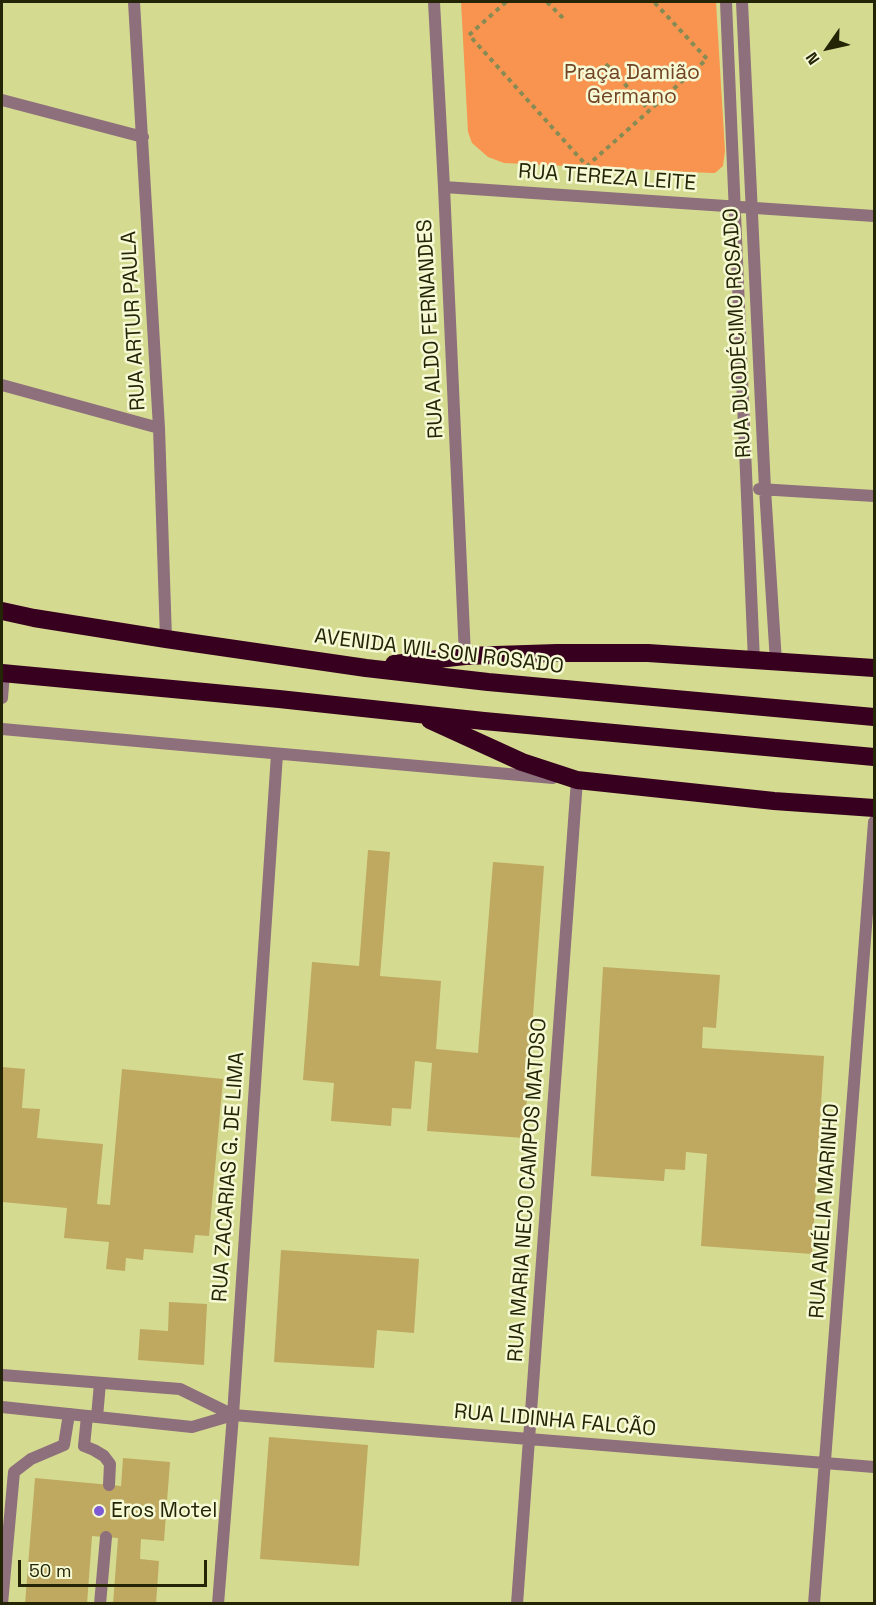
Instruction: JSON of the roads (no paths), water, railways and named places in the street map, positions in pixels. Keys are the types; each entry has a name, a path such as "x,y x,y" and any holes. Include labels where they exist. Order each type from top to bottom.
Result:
{"highway":[{"name":"AVENIDA WILSON ROSADO","path":"2,611 166,639 366,668 488,682 874,717"},
{"path":"366,668 465,656 557,653 648,653 874,668"},
{"path":"3,673 874,757"},
{"path":"416,714 522,762 577,780 774,801 874,808"}],"street":[{"name":"RUA ARTUR PAULA","path":"134,2 159,428 166,639"},
{"name":"RUA ALDO FERNANDES","path":"434,2 465,656"},
{"name":"RUA DUODÉCIMO ROSADO","path":"726,2 754,661"},
{"name":"RUA DUODÉCIMO ROSADO","path":"742,2 765,489 776,662"},
{"path":"2,100 143,137"},
{"name":"RUA TEREZA LEITE","path":"444,187 874,216"},
{"path":"2,385 159,428"},
{"path":"747,489 874,496"},
{"path":"2,698 3,673"},
{"path":"2,729 577,780"},
{"name":"RUA ZACARIAS G. DE LIMA","path":"218,1604 233,1415 277,754"},
{"name":"RUA MARIA NECO CAMPOS MATOSO","path":"517,1604 577,780"},
{"name":"RUA AMÉLIA MARINHO","path":"814,1604 874,822"},
{"name":"RUA LIDINHA FALCÃO","path":"2,1375 180,1389 233,1415"},
{"path":"100,1383 84,1446 104,1456 110,1464 109,1485"},
{"name":"RUA LIDINHA FALCÃO","path":"2,1407 192,1427 233,1415 874,1467"},
{"path":"2,1604 14,1472 31,1459 64,1445 69,1414"},
{"path":"100,1604 106,1537"}],"place":[{"name":"Eros Motel","path":"99,1511"}],"park label":[{"name":"Praça Damião Germano","path":"632,85"}]}
